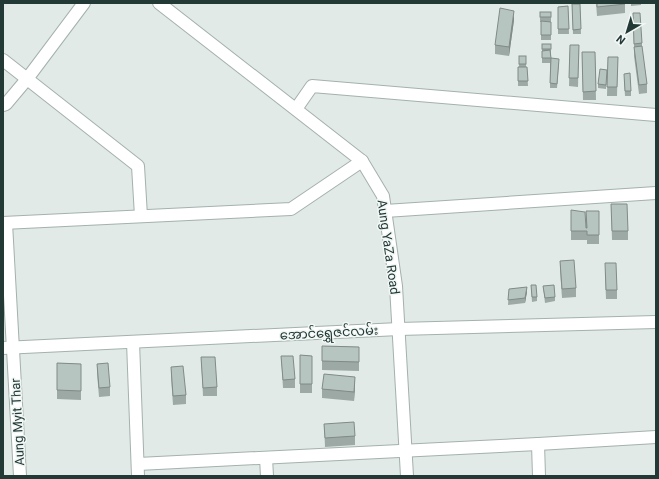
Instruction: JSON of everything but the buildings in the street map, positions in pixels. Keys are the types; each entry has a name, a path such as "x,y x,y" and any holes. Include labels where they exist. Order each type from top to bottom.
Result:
{"street":[{"path":"3,105 6,104 27,79 84,3"},
{"name":"Aung YaZa Road","path":"159,3 362,161 383,196 396,286 407,476"},
{"path":"3,60 138,166 141,216"},
{"path":"296,109 312,86 656,115"},
{"path":"5,223 291,209 362,161"},
{"path":"385,212 656,193"},
{"name":"Aung Myit Thar","path":"5,223 8,348 20,476"},
{"name":"အောင်ရွှေဇင်လမ်း","path":"8,348 399,329 656,322"},
{"path":"133,342 138,470 266,458 656,437"},
{"path":"538,444 539,476"},
{"path":"266,458 267,476"}]}
